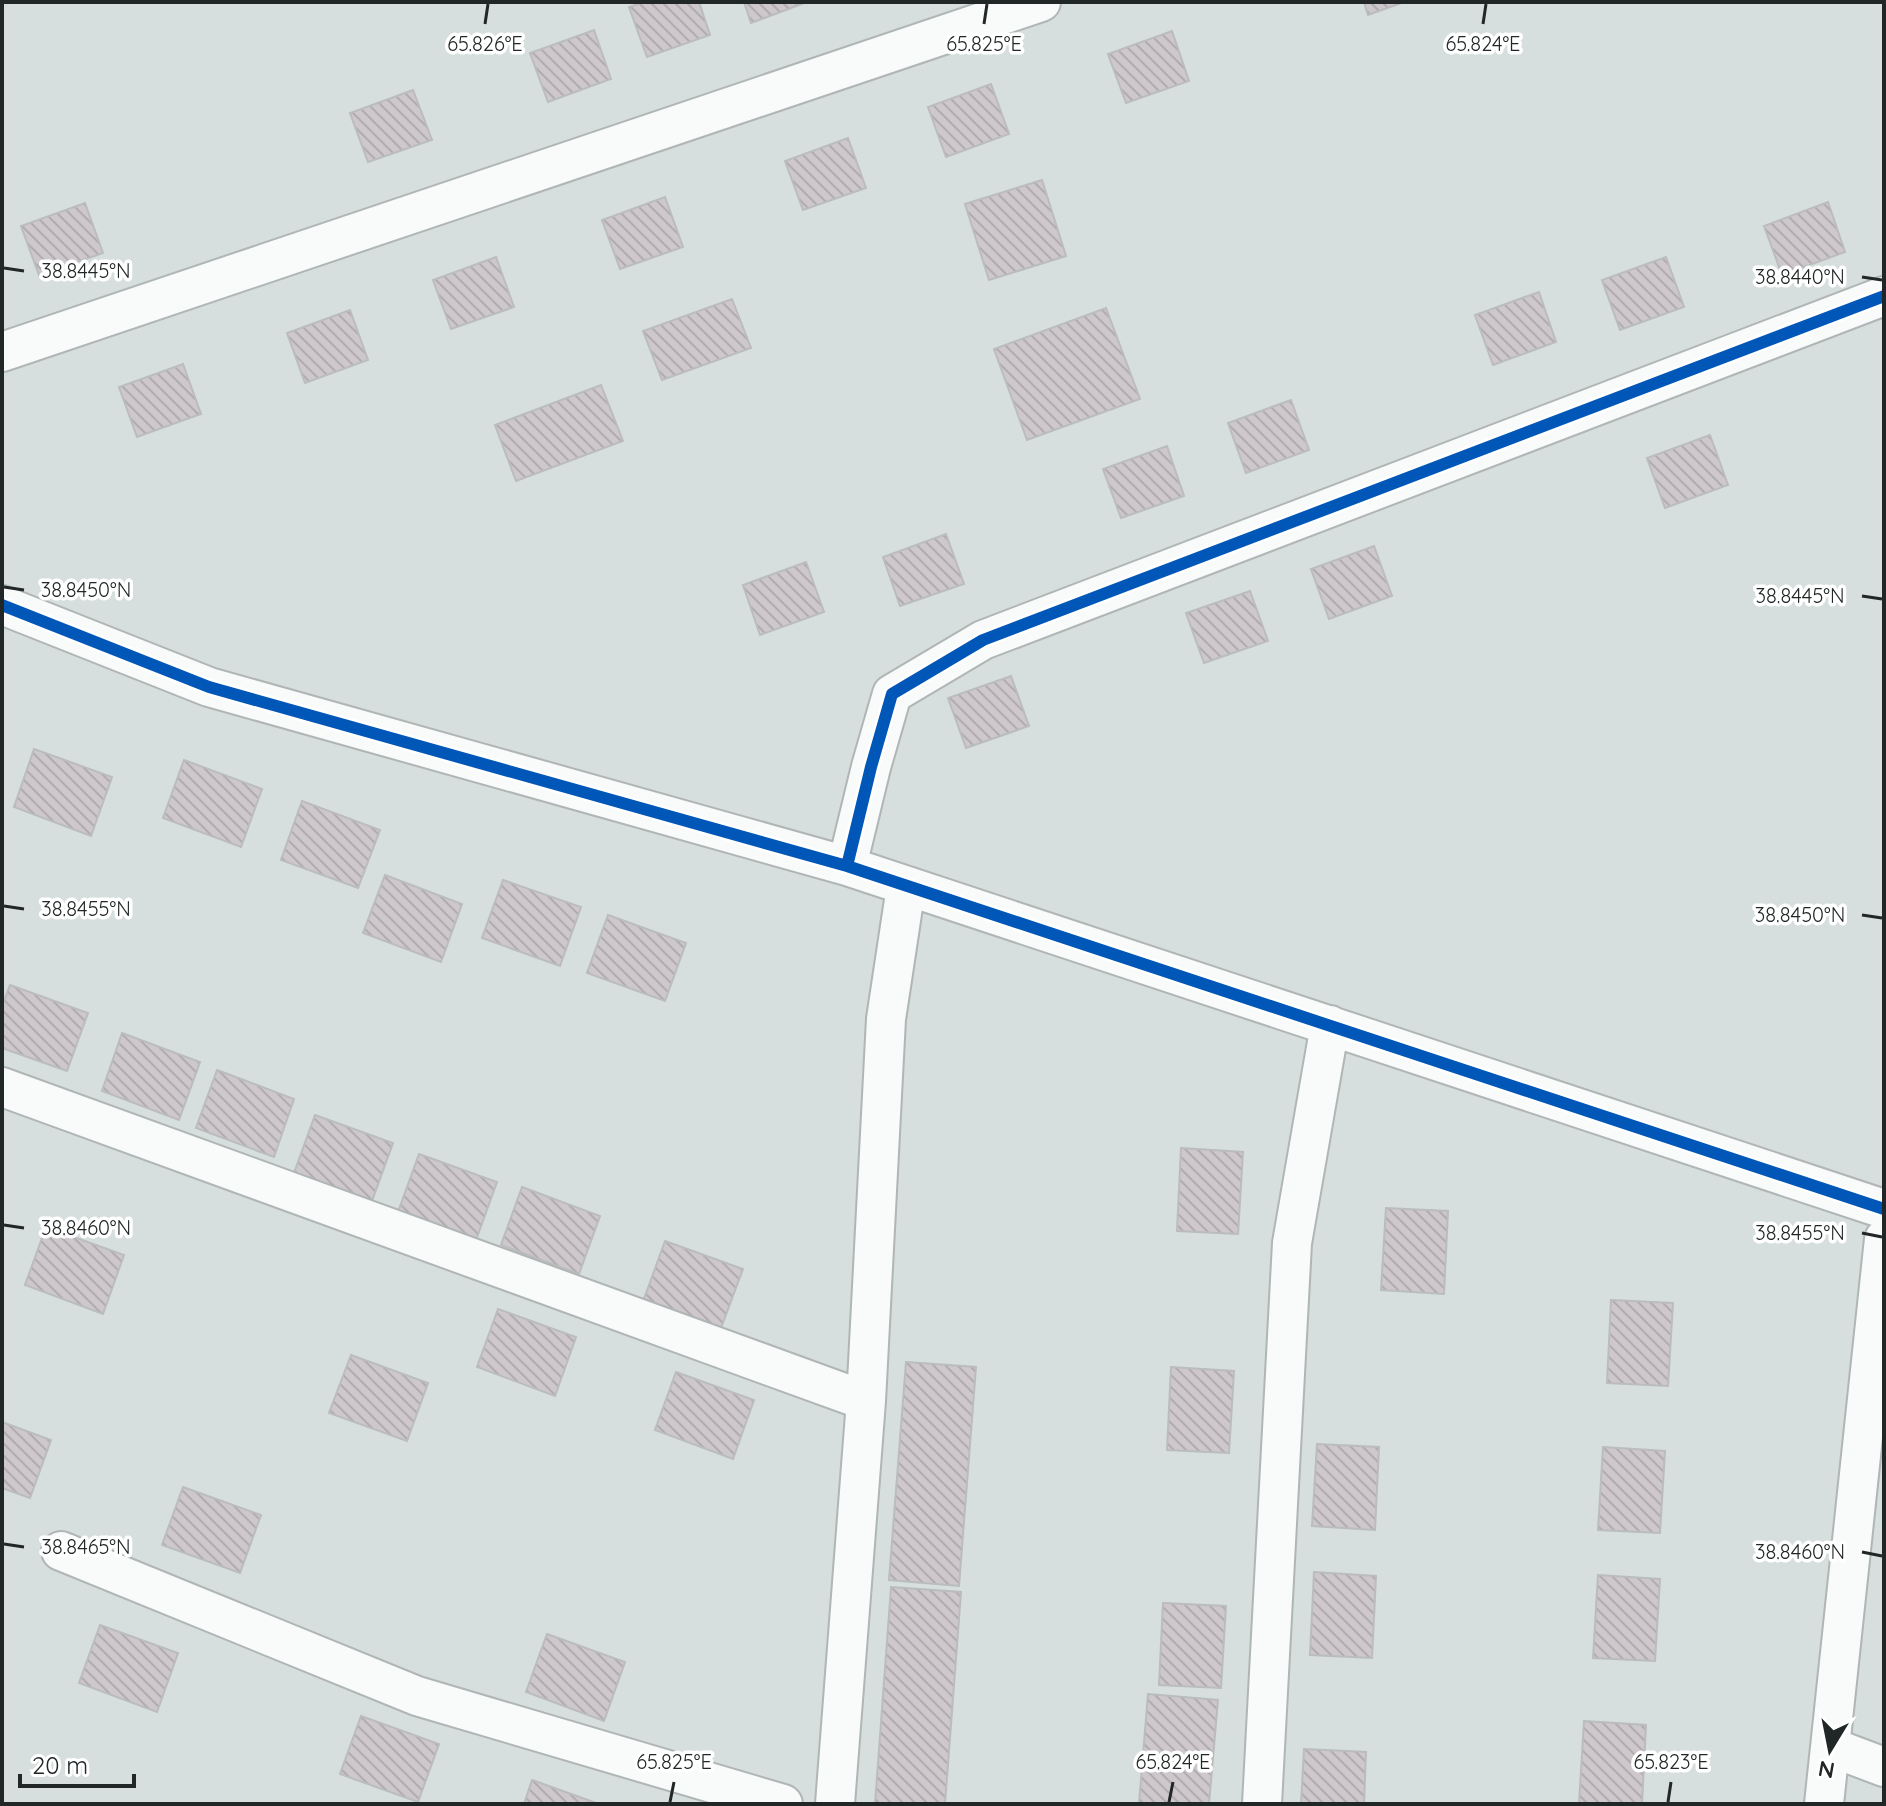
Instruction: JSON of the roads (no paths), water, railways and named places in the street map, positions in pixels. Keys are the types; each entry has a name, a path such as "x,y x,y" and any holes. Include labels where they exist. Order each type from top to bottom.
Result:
{"street":[{"path":"2,352 1041,2"},
{"path":"847,866 892,694 983,640 1884,296"},
{"path":"2,605 209,687 847,866 1884,1209"},
{"path":"835,1804 866,1401 886,1019 906,887"},
{"path":"1262,1804 1292,1243 1330,1025"},
{"path":"2,1087 866,1401"},
{"path":"1824,1804 1884,1239"},
{"path":"61,1551 417,1696 783,1804"},
{"path":"1831,1747 1884,1767"}]}
